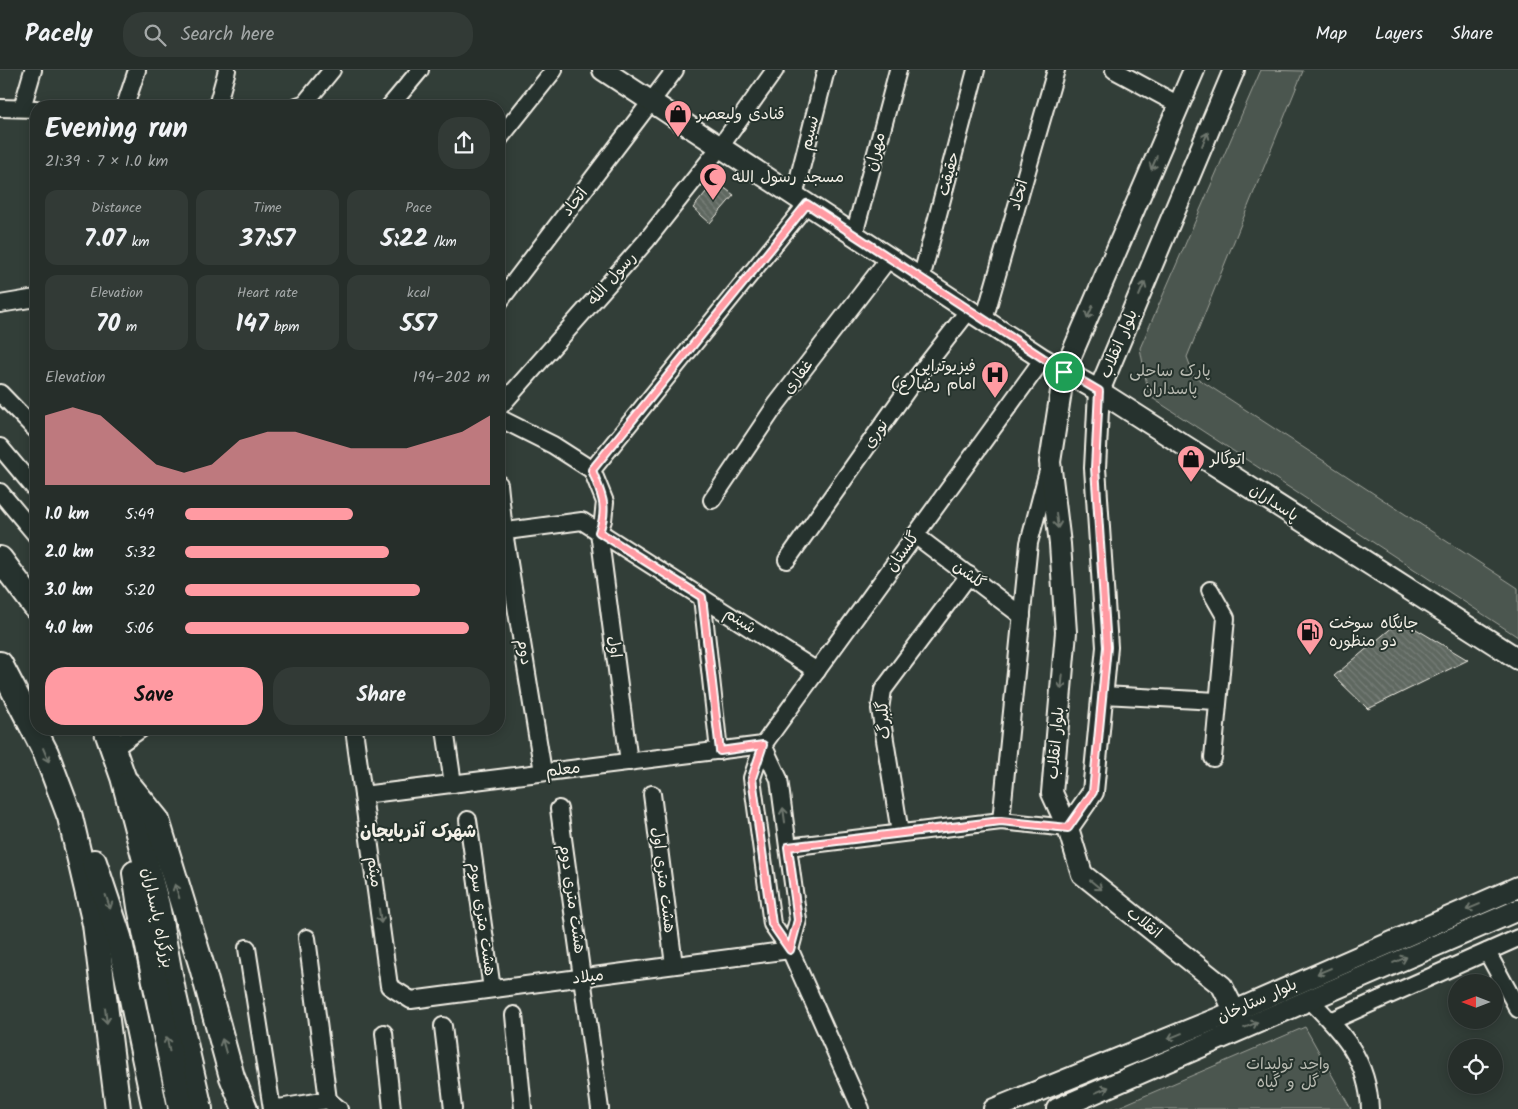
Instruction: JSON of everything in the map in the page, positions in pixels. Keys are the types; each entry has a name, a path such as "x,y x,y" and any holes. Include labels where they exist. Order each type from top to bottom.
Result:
{"highway":[{"path":"0,559 30,599"},
{"path":"0,664 30,722"},
{"path":"37,735 46,753 70,817 95,924 118,1109"},
{"name":"بزرگراه پاسداران","path":"110,738 123,777 157,905 173,991 200,1109"},
{"path":"123,777 157,820 232,1077 239,1109"},
{"path":"123,777 140,907 181,1109"},
{"path":"61,793 92,855 119,937 155,1109"},
{"path":"232,1077 245,1109"}],"main road":[{"name":"پاسداران","path":"603,70 1064,372 1099,391 1518,659"},
{"name":"بلوار انقلاب","path":"1068,828 1052,793 1066,632 1060,544 1050,462 1064,372 1194,70"},
{"name":"بلوار انقلاب","path":"1068,828 1093,792 1107,647 1095,468 1099,391 1234,70"},
{"name":"انقلاب","path":"1068,828 1082,874 1222,986 1234,1010"},
{"name":"بلوار ستارخان","path":"994,1109 1234,1010 1518,887"},
{"name":"بلوار ستارخان","path":"1057,1109 1518,910"}],"street":[{"path":"0,108 29,109 33,70"},
{"path":"127,100 137,70"},
{"path":"219,100 227,70"},
{"path":"395,100 420,70"},
{"path":"505,131 554,70"},
{"name":"اتحاد","path":"505,294 675,70"},
{"name":"رسول الله","path":"505,401 646,241 720,147 775,70"},
{"name":"نسیم","path":"801,200 826,70"},
{"name":"مهران","path":"854,235 898,70"},
{"name":"حقیقت","path":"921,279 976,70"},
{"name":"اتحاد","path":"977,315 1056,70"},
{"path":"1114,70 1179,106"},
{"path":"307,100 325,72"},
{"path":"505,421 554,445 592,470 801,200"},
{"name":"غفاری","path":"712,500 776,405 889,258"},
{"path":"0,304 30,299"},
{"name":"نوری","path":"787,560 910,386 977,315"},
{"name":"گلستان","path":"861,1109 790,950 772,924 752,778 763,745 1043,358"},
{"path":"2,400 30,425"},
{"path":"0,448 30,483"},
{"path":"1001,821 1029,542 1050,462"},
{"name":"اول","path":"592,470 604,502 603,520 599,532 628,762"},
{"path":"0,492 30,528"},
{"name":"شبنم","path":"505,531 582,521 817,670"},
{"name":"گلشن","path":"916,535 1022,616"},
{"name":"دوم","path":"505,555 543,772"},
{"name":"گلبرگ","path":"900,833 880,709 883,690 969,575"},
{"path":"1210,590 1226,618 1213,758"},
{"path":"702,597 720,751"},
{"path":"1103,695 1217,701"},
{"name":"میثم","path":"355,735 389,986"},
{"path":"446,735 452,784"},
{"path":"763,745 779,779 798,920 790,950"},
{"name":"معلم","path":"363,795 763,745"},
{"name":"هشت متری اول","path":"652,794 674,965"},
{"name":"هشت متری دوم","path":"559,809 600,1109"},
{"name":"هشت متری سوم","path":"468,820 492,989"},
{"path":"788,847 1001,821 1068,828"},
{"path":"247,948 272,1109 333,1104 307,938"},
{"path":"1331,1021 1518,938"},
{"name":"میلاد","path":"389,986 411,1000 790,950"},
{"path":"1487,952 1518,1009"},
{"path":"1309,1000 1331,1021 1363,1066 1370,1092 1370,1109"},
{"path":"514,1015 523,1109"},
{"path":"444,1026 453,1109"},
{"path":"384,1033 392,1109"}],"green space":[{"name":"پارک ساحلی پاسداران","path":"1261,70 1303,71 1187,357 1194,376 1518,588 1518,637 1149,396 1140,348"},
{"name":"واحد تولیدات گل و گیاه","path":"1305,1027 1351,1109 1114,1109"}],"building":[{"name":"مسجد رسول الله","path":"715,181 734,195 710,223 693,208"},
{"path":"1401,620 1468,660 1368,709 1334,676"}],"place":[{"name":"قنادی ولیعصر","path":"678,138"},
{"name":"مسجد رسول الله","path":"713,201"},
{"name":"فیزیوتراپی امام رضا(ع)","path":"995,399"},
{"name":"اتوگالر","path":"1191,483"},
{"name":"جایگاه سوخت دو منظوره","path":"1310,656"}],"district":[{"name":"شهرک آذربایجان","path":"418,832"}],"route":[{"path":"807,204 1064,372 1099,391 1095,468 1107,647 1093,792 1068,828 1001,821 788,847 798,920 790,950 772,924 752,778 763,745 720,751 702,597 599,532 603,520 604,502 592,470 807,204"}]}
